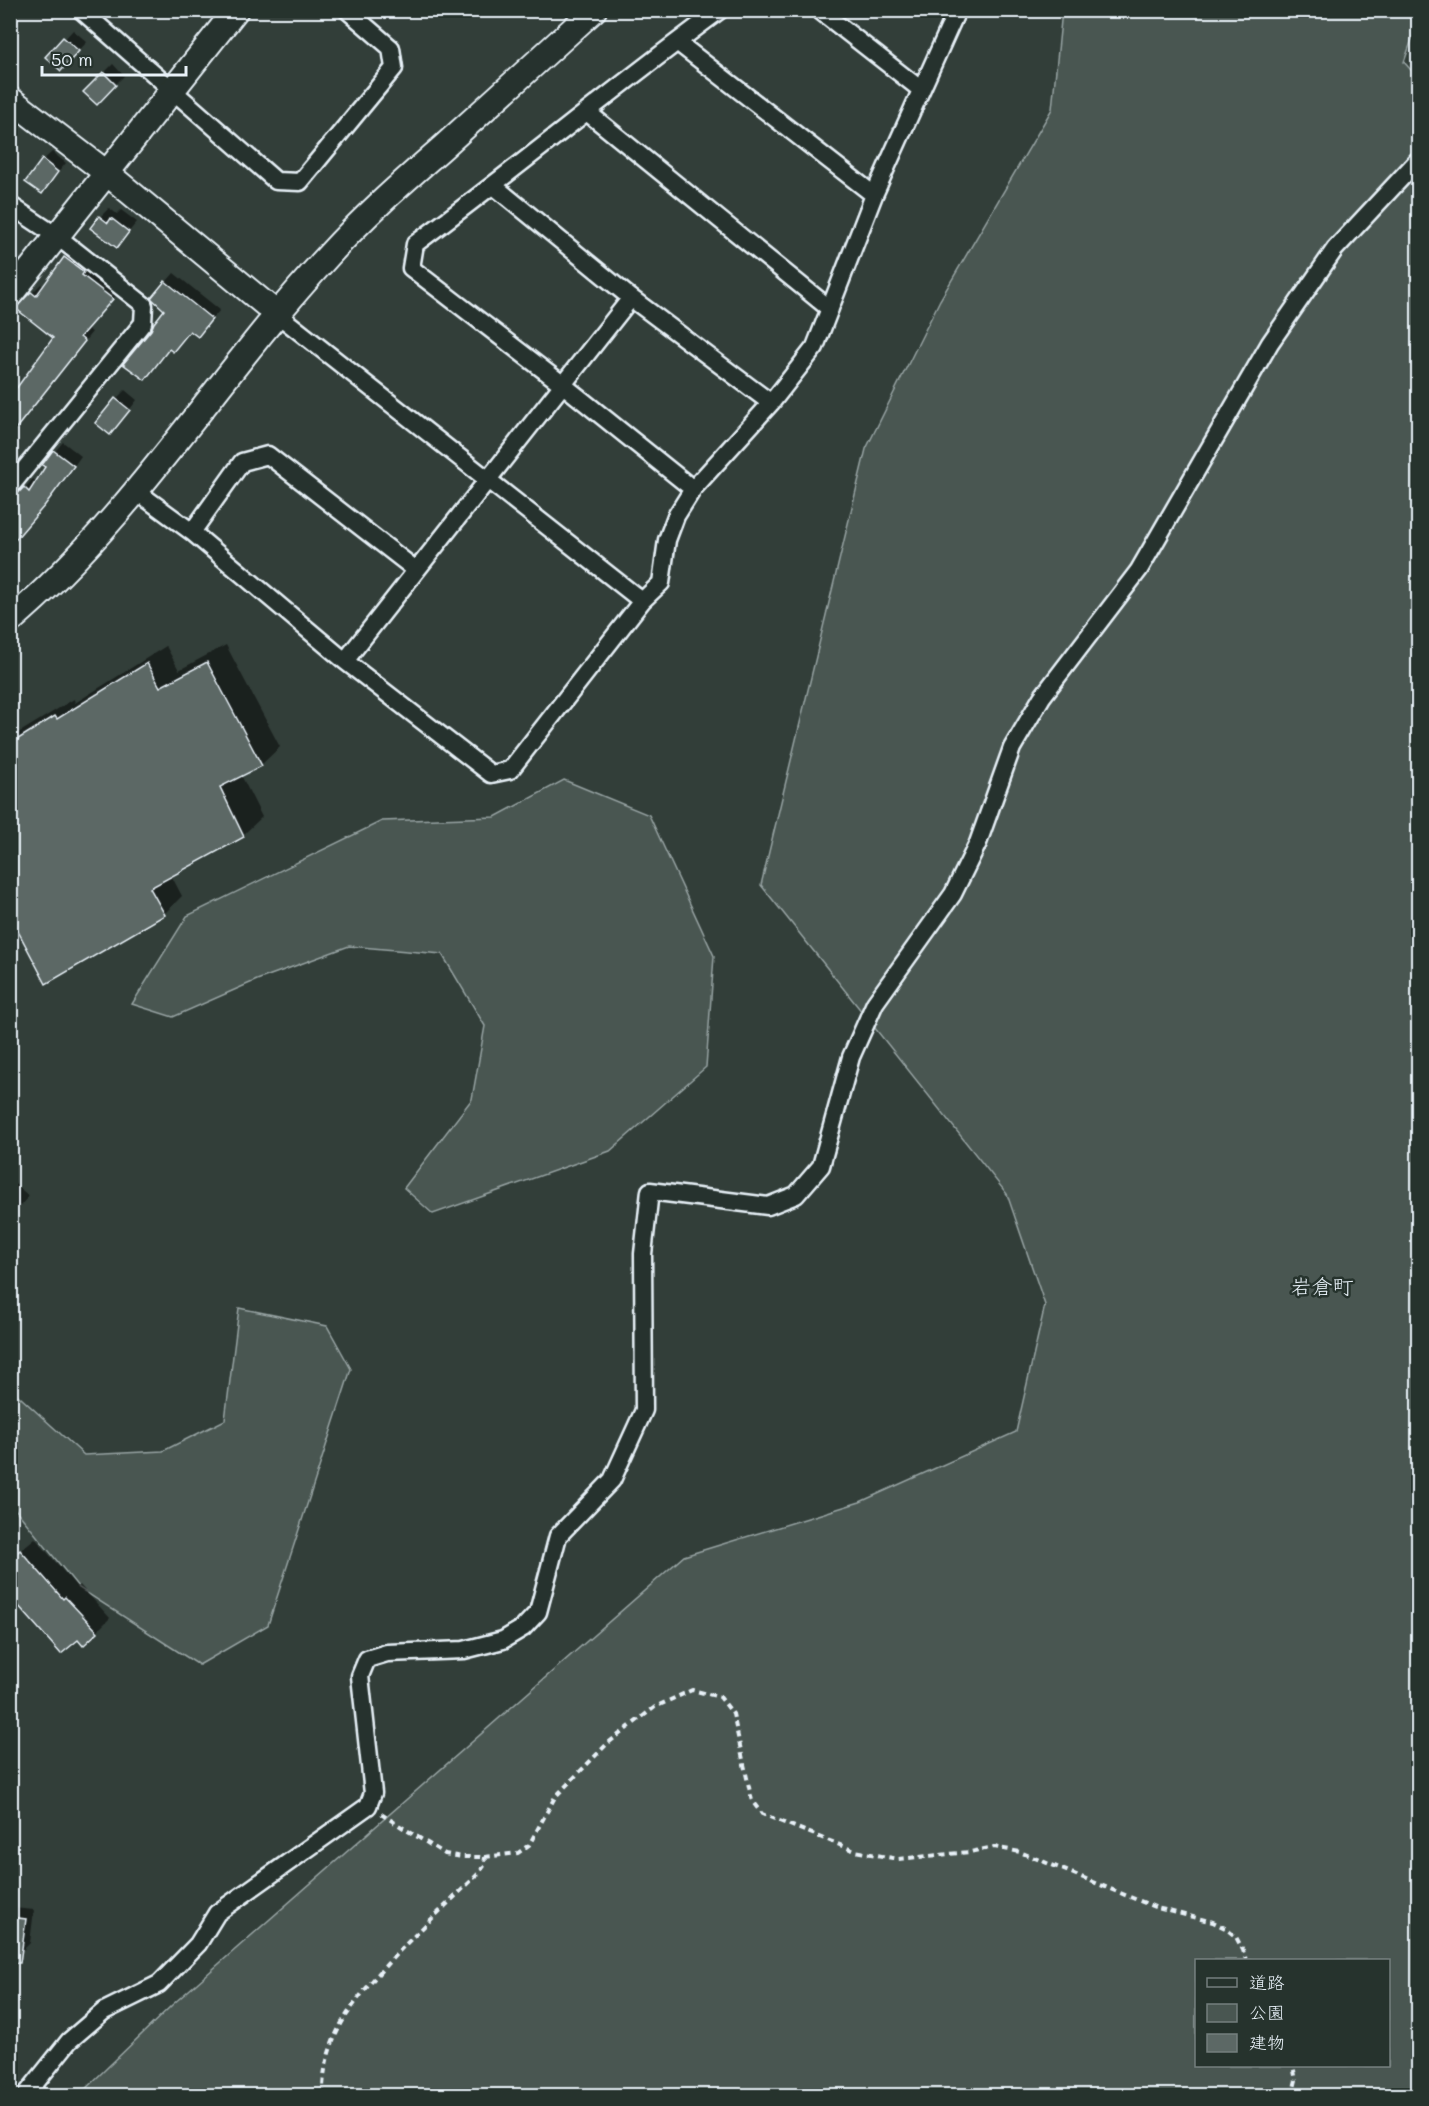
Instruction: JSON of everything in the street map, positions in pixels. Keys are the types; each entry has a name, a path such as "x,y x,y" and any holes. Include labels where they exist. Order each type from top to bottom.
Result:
{"street":[{"path":"81,10 276,181 300,182 394,68 391,48 347,10"},
{"path":"10,295 236,10"},
{"path":"10,621 33,602 81,554 136,491 277,314 328,255 372,210 594,10"},
{"path":"693,489 562,384 411,268 415,244 494,186 720,10"},
{"path":"819,10 920,89"},
{"path":"136,491 192,532 345,661 491,774 510,770 642,601 661,583 667,540 676,516 693,489 771,404 815,347 874,195 920,89 956,15 954,10"},
{"path":"676,42 874,195"},
{"path":"10,99 108,174 277,314 642,601"},
{"path":"587,112 830,309"},
{"path":"25,2096 69,2041 104,2011 159,1984 198,1944 217,1913 368,1806 373,1793 360,1676 367,1659 387,1653 464,1650 503,1640 523,1628 537,1612 558,1536 612,1480 644,1410 644,1254 650,1191 768,1206 796,1195 821,1166 851,1057 875,1003 953,894 978,843 1012,748 1042,697 1139,570 1269,343 1335,249 1419,160"},
{"path":"494,186 631,298 771,404"},
{"path":"10,205 58,237 144,305 143,323 10,487"},
{"path":"345,661 631,298"},
{"path":"192,532 242,462 268,455 416,570"}],"path":[{"path":"368,1806 445,1854 484,1857 518,1853 529,1845 555,1797 608,1743 655,1707 692,1690 720,1697 733,1714 752,1801 762,1814 855,1851 898,1859 970,1852 994,1847 1020,1852 1157,1908 1213,1922 1236,1937 1246,1959"},
{"path":"323,2096 322,2081 330,2048 347,2014 377,1976 478,1874 484,1866 484,1857"},
{"path":"1292,2096 1296,2080 1294,2067"}],"green space":[{"path":"1062,11 1418,11 1418,22 1404,62 1418,78 1418,2095 78,2096 172,2005 684,1556 860,1502 1016,1432 1045,1305 1007,1194 761,885 866,449 940,300 1052,109"},
{"path":"564,780 649,815 714,956 706,1067 610,1151 433,1214 404,1188 472,1099 485,1026 442,954 349,946 257,980 173,1017 132,1004 187,916 382,821 495,817"},
{"path":"239,1308 327,1326 351,1369 268,1625 199,1665 79,1588 11,1504 11,1389 84,1455 163,1451 225,1420"}],"building":[{"path":"63,37 79,51 61,71 45,57"},
{"path":"103,72 116,85 97,105 83,92"},
{"path":"42,159 58,172 42,194 25,182"},
{"path":"99,216 108,223 111,218 129,232 117,248 90,228"},
{"path":"64,257 84,272 82,275 113,299 80,337 85,341 10,436 10,397 53,338 15,308 31,292 36,296"},
{"path":"165,281 212,319 198,337 190,331 173,352 169,349 145,380 123,364 164,310 151,298"},
{"path":"115,398 130,410 110,435 95,423"},
{"path":"53,450 74,466 10,546 10,502 24,487 29,492 45,467 42,465"},
{"path":"207,662 262,766 220,787 244,837 150,888 165,915 46,984 10,916 10,744 55,716 57,719 147,663 160,687"},
{"path":"20,1550 63,1599 65,1597 98,1632 83,1646 78,1640 61,1654 10,1596 10,1559"},
{"path":"10,1917 26,1919 20,1963 10,1963"}],"district":[{"name":"岩倉町","path":"1322,1287"}]}
